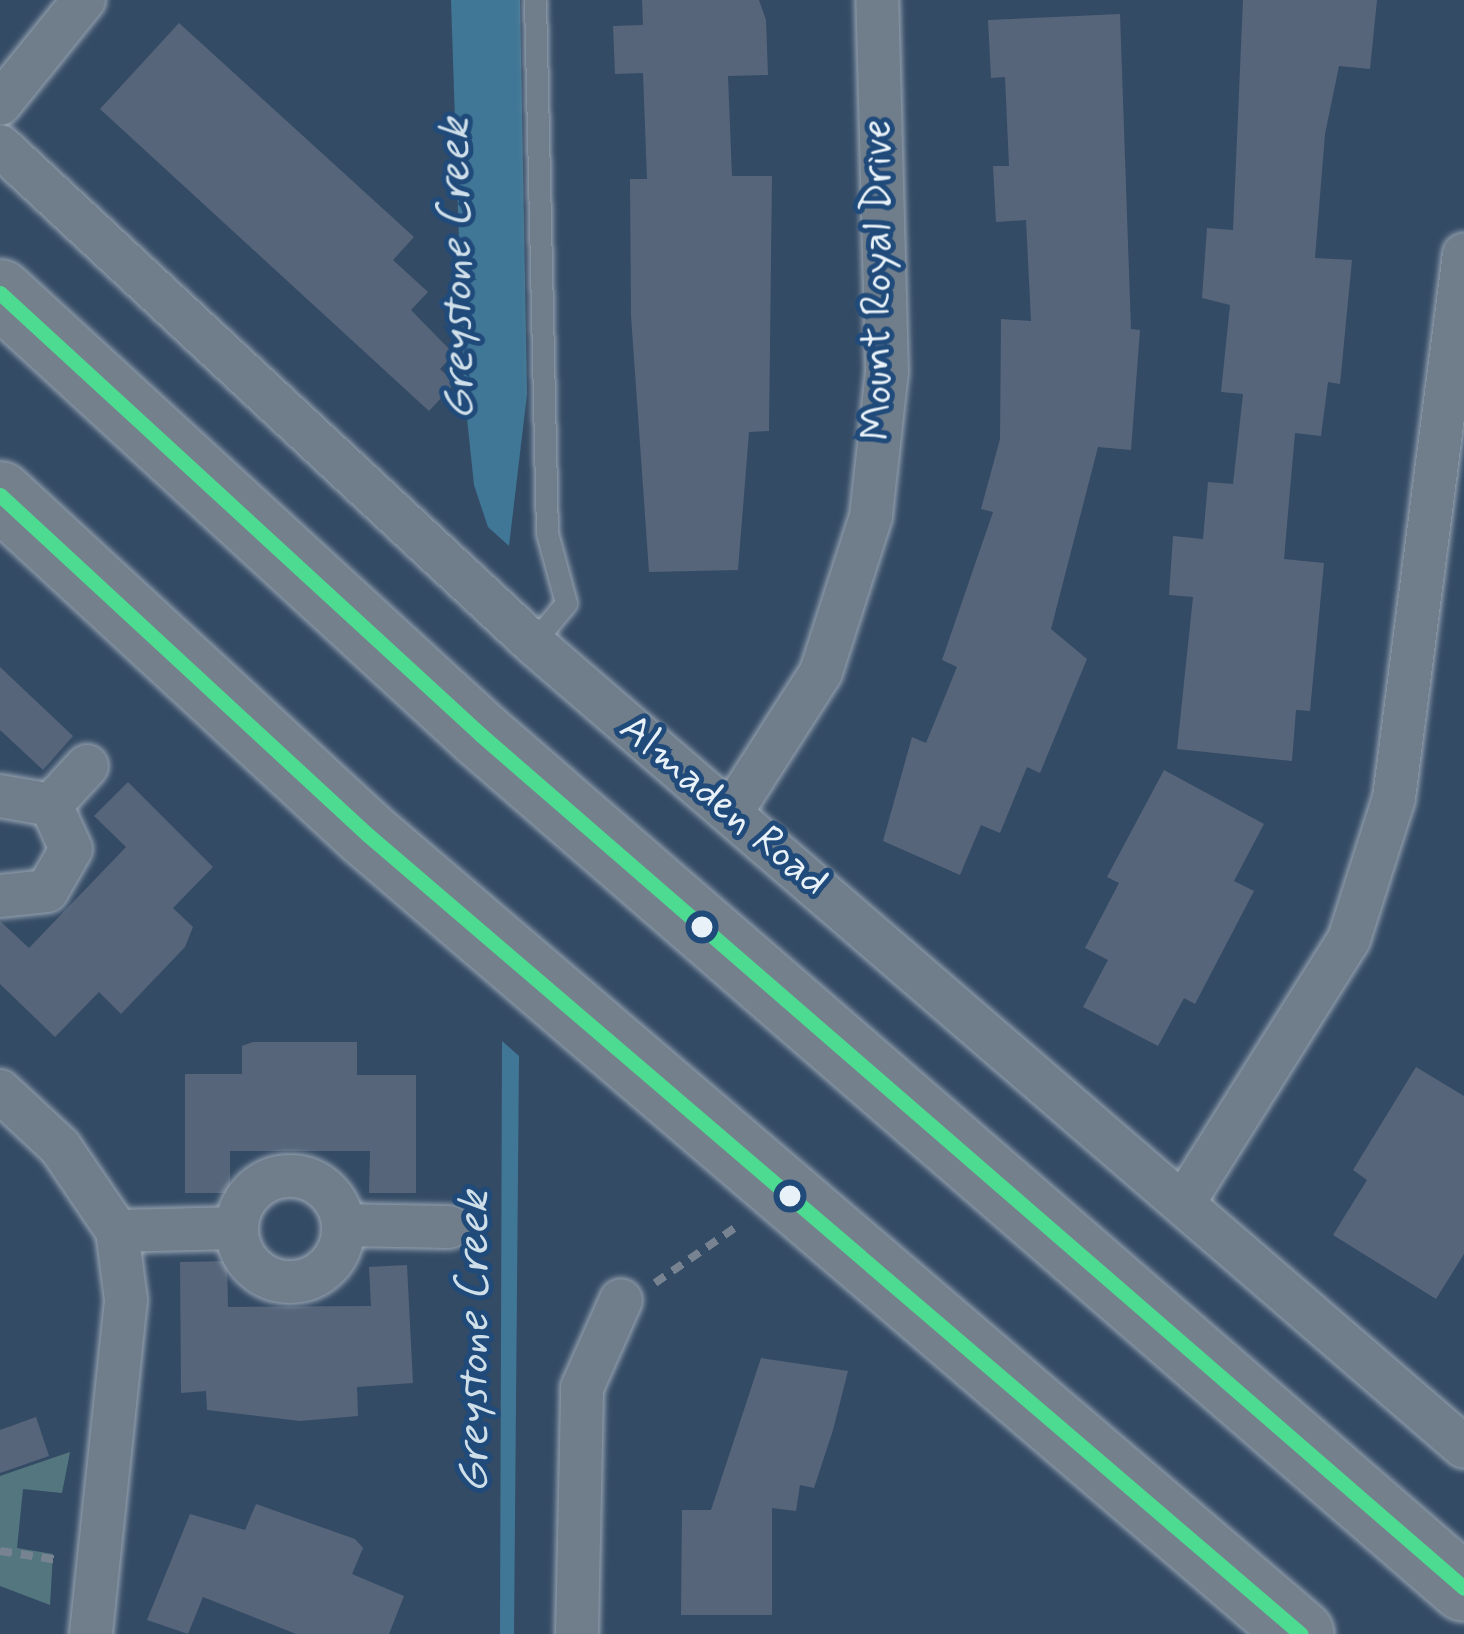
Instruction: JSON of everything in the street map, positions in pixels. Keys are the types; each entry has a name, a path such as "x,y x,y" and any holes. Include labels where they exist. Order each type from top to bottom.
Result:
{"main road":[{"path":"0,293 481,734 1464,1588"},
{"path":"0,495 368,836 791,1191 1301,1634"}],"street":[{"path":"0,104 84,0"},
{"name":"Mount Royal Drive","path":"731,812 821,672 872,516 887,371 878,0"},
{"name":"Almaden Road","path":"0,146 533,643 1186,1199 1464,1447"},
{"path":"1186,1199 1349,940 1394,798 1464,254"},
{"path":"51,805 87,766"},
{"path":"0,796 51,805 70,832 68,865 31,897 0,896"},
{"path":"0,1091 60,1148 118,1231 126,1300 91,1634"},
{"path":"297,1175 329,1192 344,1226 324,1270 292,1282 259,1273 236,1228 261,1183 297,1175"},
{"path":"344,1226 449,1227"},
{"path":"118,1231 236,1228"},
{"path":"577,1634 582,1388 621,1300"}],"lane":[{"path":"533,643 566,603 547,533 535,0"}],"path":[{"path":"621,1300 707,1257 791,1191"},
{"path":"0,1552 98,1566"}],"green space":[{"path":"70,1452 62,1493 23,1489 17,1548 53,1554 50,1605 0,1586 0,1476"}],"water":[{"path":"451,0 520,0 527,394 509,546 488,527 474,485 464,390"},
{"path":"502,1041 519,1056 514,1634 500,1634"}],"building":[{"path":"642,0 759,0 766,20 768,75 728,76 732,176 772,176 769,431 749,432 738,570 649,572 631,316 630,179 647,179 643,73 615,74 613,26 643,25"},
{"path":"1243,0 1377,0 1370,69 1339,66 1325,134 1315,258 1352,260 1340,384 1328,382 1321,436 1295,433 1284,559 1324,563 1310,711 1296,710 1292,761 1177,749 1193,597 1169,595 1173,536 1203,539 1208,482 1233,484 1243,394 1221,392 1230,305 1202,298 1207,228 1233,230"},
{"path":"1120,14 1131,329 1140,330 1131,450 1098,447 1051,629 1087,659 1040,773 1027,767 1000,833 981,825 960,875 883,841 912,737 926,743 957,667 942,660 993,512 981,509 1000,439 1001,319 1031,321 1026,220 996,222 993,166 1009,166 1005,77 991,78 988,20"},
{"path":"179,23 414,237 393,260 428,292 411,310 454,354 440,369 455,383 429,411 100,109"},
{"path":"0,667 73,736 43,770 0,730"},
{"path":"1164,770 1264,824 1234,881 1254,891 1195,1004 1184,998 1158,1046 1083,1007 1108,960 1085,948 1119,883 1107,877"},
{"path":"128,782 213,867 173,908 193,927 185,947 121,1014 99,992 55,1037 0,984 0,921 29,948 126,847 94,816"},
{"path":"253,1042 357,1042 357,1075 416,1075 416,1193 369,1193 370,1151 230,1151 230,1193 185,1193 185,1074 242,1074 242,1046"},
{"path":"1416,1067 1464,1096 1464,1254 1436,1299 1333,1235 1367,1180 1353,1170"},
{"path":"227,1261 228,1307 371,1306 369,1267 407,1265 413,1383 357,1387 358,1416 300,1421 207,1410 206,1391 181,1393 180,1262"},
{"path":"761,1358 848,1371 833,1430 814,1488 800,1485 796,1511 772,1508 772,1615 681,1615 682,1510 711,1510"},
{"path":"36,1417 49,1456 0,1473 0,1430"},
{"path":"256,1504 355,1539 363,1548 352,1574 404,1596 389,1634 296,1634 203,1597 188,1634 147,1620 190,1514 245,1530"}],"transit line":[{"path":"0,293 481,735 1464,1588"},
{"path":"0,495 368,835 1301,1634"}],"water label":[{"name":"Greystone Creek","path":"458,269"},
{"name":"Greystone Creek","path":"475,1342"}]}
